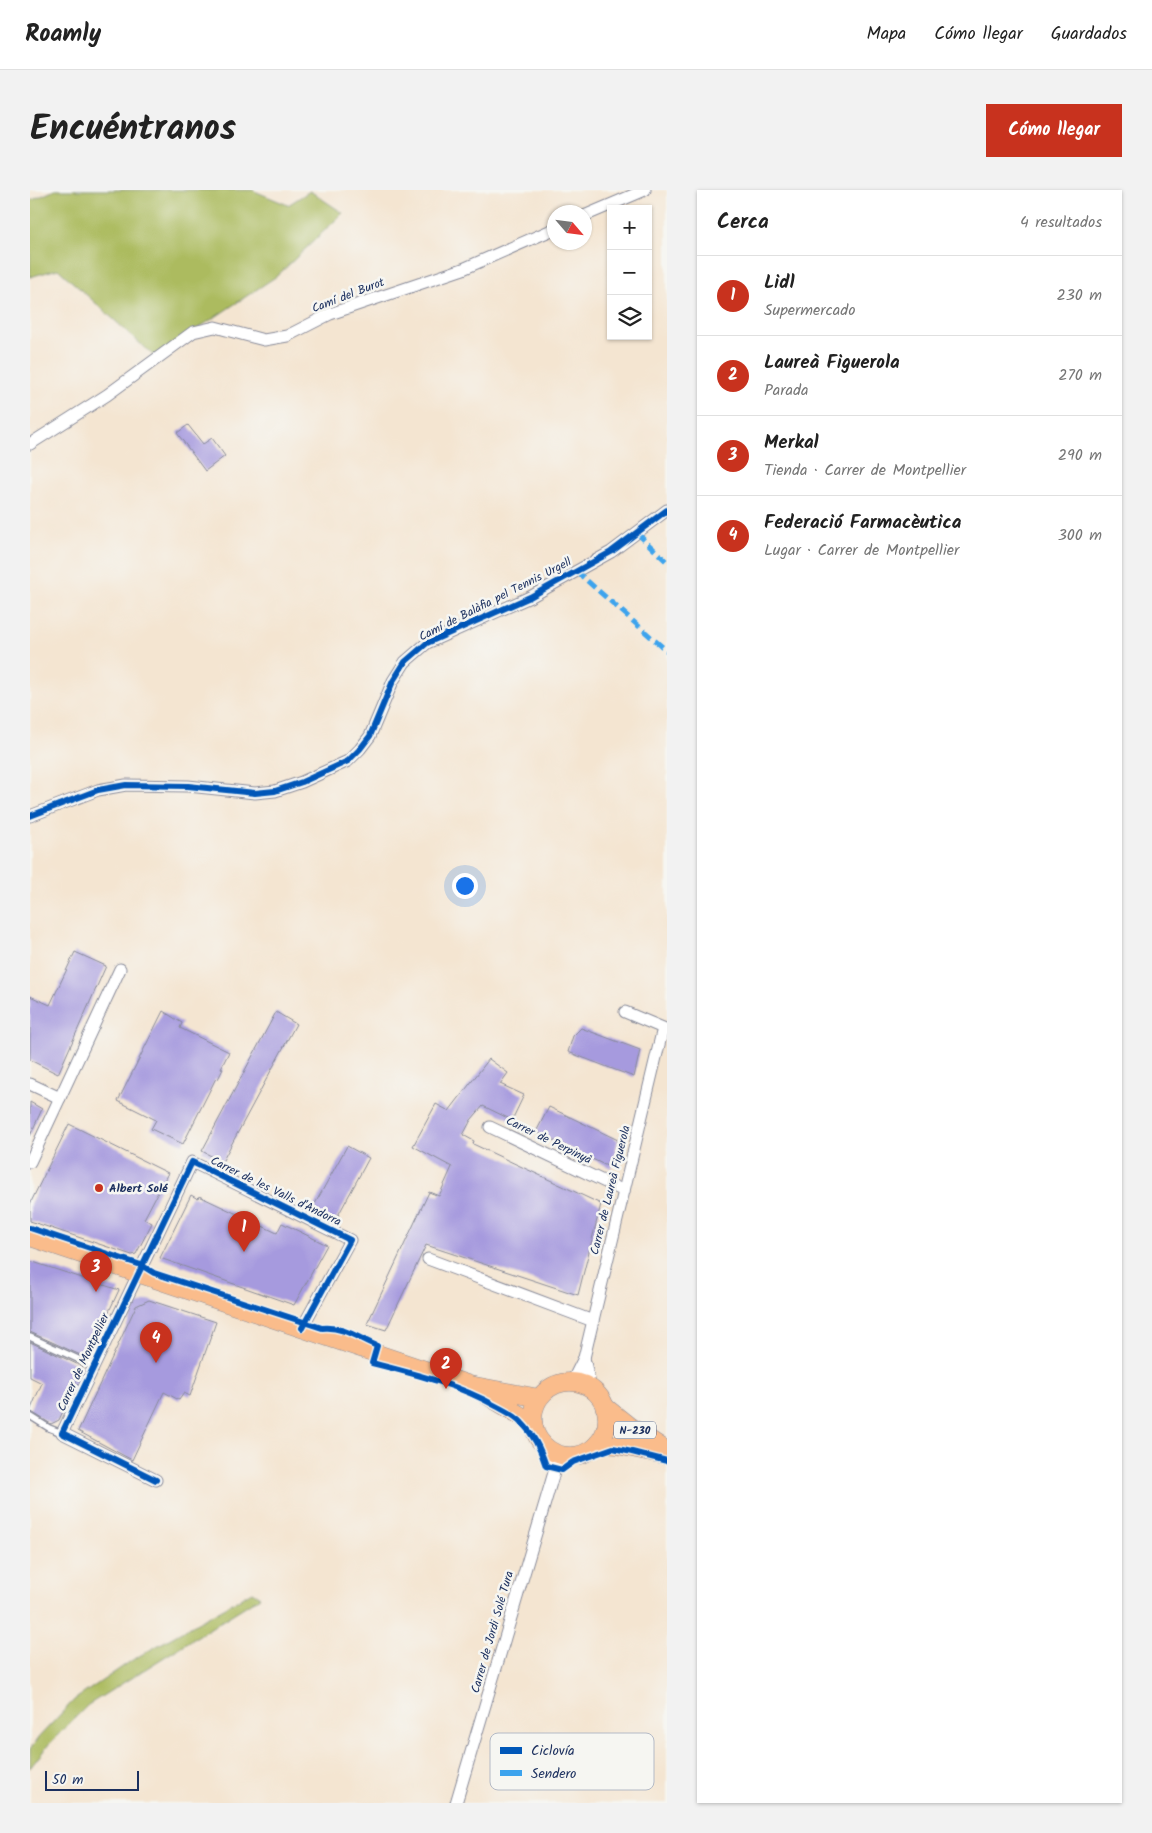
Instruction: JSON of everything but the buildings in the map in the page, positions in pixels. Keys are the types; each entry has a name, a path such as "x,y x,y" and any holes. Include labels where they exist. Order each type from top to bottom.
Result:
{"main road":[{"path":"30,1237 470,1385 540,1398"},
{"path":"576,1456 557,1454 540,1442 535,1433 533,1414 540,1398 548,1389 560,1383 572,1382 582,1384 591,1389"},
{"path":"470,1385 533,1423"},
{"name":"N-230","path":"576,1456 588,1452 597,1444 603,1436 606,1426 604,1406 599,1396 591,1389"},
{"name":"N-230","path":"604,1406 667,1453"},
{"name":"N-230","path":"597,1444 617,1445 667,1453"}],"street":[{"path":"592,213 645,190"},
{"name":"Camí del Burot","path":"30,444 107,395 194,332 215,326 264,340 287,336 330,314 463,269 547,232"},
{"name":"Camí de Balàfia pel Tennis Urgell","path":"30,816 98,790 126,785 188,786 255,793 275,790 302,782 348,761 370,736 393,681 404,662 427,643 530,597 604,556 667,510"},
{"path":"30,1162 120,970"},
{"name":"Carrer de Laureà Figuerola","path":"572,1382 584,1358 663,1028 625,1012"},
{"path":"30,1084 60,1098"},
{"name":"Carrer de Perpinyà","path":"490,1127 624,1191"},
{"name":"Carrer de les Valls d'Andorra","path":"192,1162 350,1240 302,1328"},
{"name":"Carrer de Montpellier","path":"62,1433 192,1162"},
{"path":"428,1259 592,1321"},
{"name":"Carrer de Laureà Figuerola","path":"584,1358 591,1389"},
{"path":"62,1433 156,1480"},
{"path":"540,1442 554,1469 576,1456"},
{"name":"Carrer de Jordi Solé Tura","path":"456,1803 554,1469"}],"lane":[{"path":"30,1337 93,1366"},
{"path":"30,1416 49,1428 62,1433"}],"green space":[{"path":"55,190 252,190 288,205 310,191 343,213 277,276 155,357 58,269 30,277 30,201"},
{"path":"252,1592 260,1597 88,1705 49,1744 30,1768 30,1750 38,1738 74,1700 134,1659"}],"marked path":[{"path":"637,533 667,562"},
{"path":"576,571 667,651"}],"cycle path":[{"path":"30,816 98,790 126,785 188,786 255,793 275,791 302,782 348,761 370,736 393,681 405,662 427,643 530,597 611,552 667,510"},
{"path":"156,1480 62,1433 192,1162 350,1240 302,1328"},
{"path":"30,1228 141,1265 154,1273 322,1328 337,1329 357,1336 377,1346 372,1363 451,1386 481,1398 513,1415 534,1438 546,1466 562,1470 573,1462 613,1448 667,1461"}],"place":[{"name":"Albert Solé","path":"99,1188"},
{"name":"Lidl","path":"244,1252"},
{"name":"Merkal","path":"96,1292"},
{"name":"Federació Farmacèutica","path":"156,1363"},
{"name":"Laureà Figuerola","path":"446,1389"}]}
